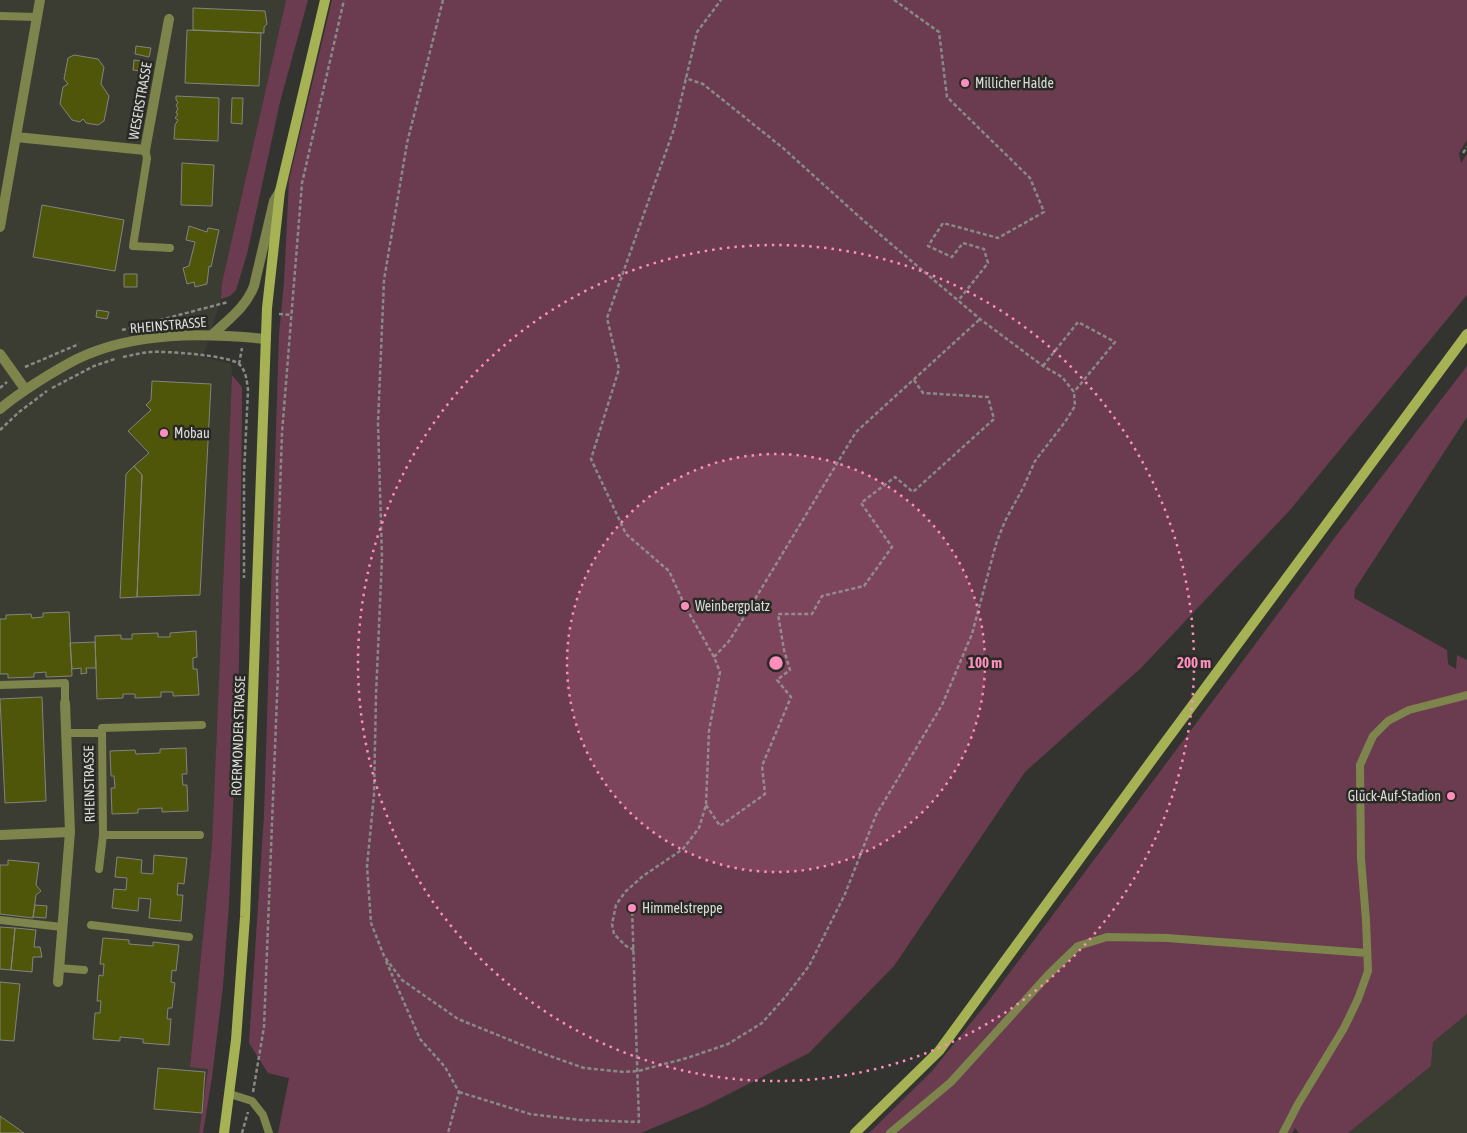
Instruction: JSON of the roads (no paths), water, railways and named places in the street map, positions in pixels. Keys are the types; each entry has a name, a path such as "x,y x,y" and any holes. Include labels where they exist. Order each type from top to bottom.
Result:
{"main road":[{"name":"ROERMONDER STRASSE","path":"224,1133 230,1094 240,993 245,908 267,308 280,191 325,0"},
{"path":"856,1133 939,1052 1143,772 1467,334"}],"street":[{"path":"0,226 40,0"},
{"name":"WESERSTRASSE","path":"16,137 145,150 169,19"},
{"path":"212,335 250,298 274,201 280,191"},
{"name":"RHEINSTRASSE","path":"0,408 25,389 78,358 112,346 145,339 212,335 266,339"},
{"path":"0,354 25,389"},
{"name":"RHEINSTRASSE","path":"58,982 70,832 65,703"},
{"name":"RHEINSTRASSE","path":"0,835 70,832"}],"lane":[{"path":"0,16 37,17"},
{"path":"145,150 147,158 133,246 170,248"},
{"name":"RHEINSTRASSE","path":"0,685 65,683 65,703"},
{"path":"1283,1133 1298,1104 1344,1028 1358,999 1368,971 1361,859 1360,765 1373,736 1388,721 1409,710 1467,696"},
{"name":"RHEINSTRASSE","path":"99,869 103,835 102,728 202,725"},
{"name":"RHEINSTRASSE","path":"66,734 102,733"},
{"name":"RHEINSTRASSE","path":"103,835 200,834"},
{"path":"0,920 62,927"},
{"path":"91,925 189,937"},
{"path":"890,1133 951,1082 1049,974 1078,946 1108,937 1167,938 1368,953"},
{"path":"59,968 84,970"},
{"path":"230,1094 252,1101 263,1115 269,1133"}],"place":[{"name":"Millicher Halde","path":"965,83"},
{"name":"Mobau","path":"164,433"},
{"name":"Weinbergplatz","path":"685,606"},
{"name":"Glück-Auf-Stadion","path":"1451,796"},
{"name":"Himmelstreppe","path":"632,908"}]}
